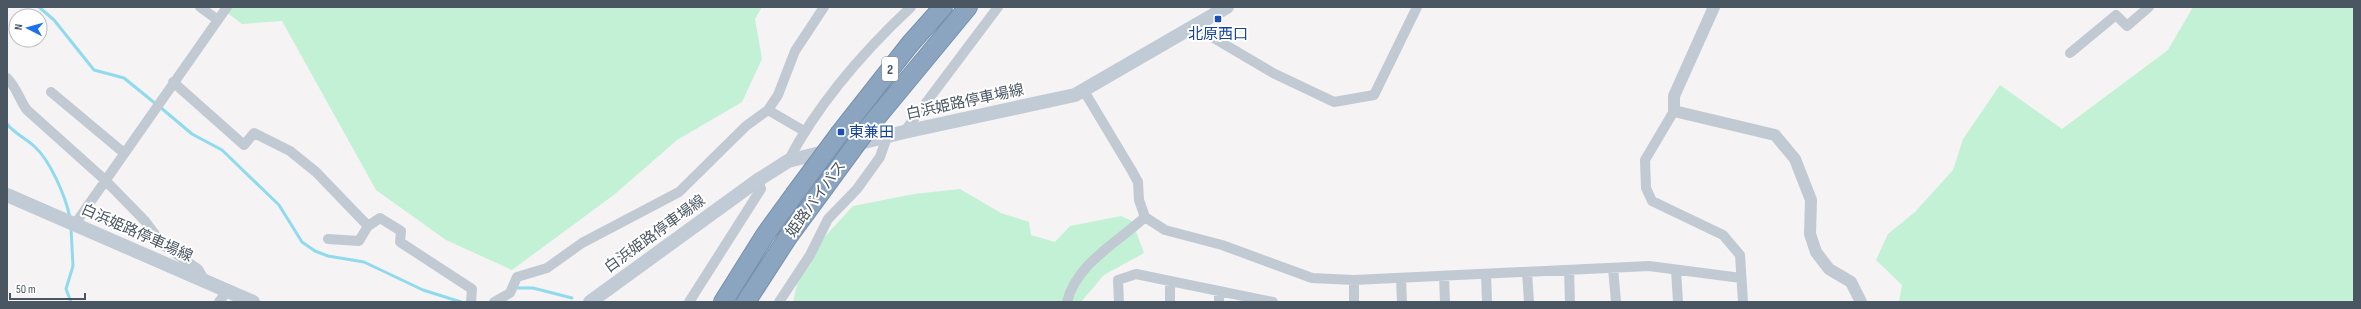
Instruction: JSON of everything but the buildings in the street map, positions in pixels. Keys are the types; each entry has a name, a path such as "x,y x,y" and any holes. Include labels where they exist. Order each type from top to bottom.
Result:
{"highway":[{"name":"姫路バイパス","path":"723,302 765,235 840,133 910,44 943,7"},
{"name":"姫路バイパス","path":"746,302 788,237 868,128 968,7"}],"main road":[{"name":"白浜姫路停車場線","path":"590,302 758,180 788,161 904,132 1075,96 1227,7"},
{"name":"白浜姫路停車場線","path":"7,195 205,281 223,296 254,302"}],"street":[{"path":"200,7 218,20"},
{"path":"71,223 105,180 227,7"},
{"path":"494,302 511,289 517,277 547,268 582,243 679,192 746,126 768,110 778,95 795,51 824,7"},
{"path":"788,161 804,131 849,74 911,7"},
{"path":"904,132 998,7"},
{"path":"1195,27 1273,73 1334,102 1374,95 1417,7"},
{"path":"1714,7 1674,96 1674,111 1644,160 1646,188 1652,201 1723,235 1740,255 1743,302"},
{"path":"2070,53 2116,16 2127,26 2149,7"},
{"path":"7,78 16,87 20,100 27,110 105,180 145,221 163,245 198,269 205,281"},
{"path":"173,82 244,145 254,133 290,151 316,172 368,226"},
{"path":"1084,91 1138,182 1139,200 1145,217 1165,230 1222,245 1312,278 1354,280 1650,266 1741,278"},
{"path":"51,92 124,153"},
{"path":"768,110 804,131"},
{"path":"1674,111 1775,135 1795,159 1811,200 1810,234 1816,252 1829,269 1851,282 1861,302"},
{"path":"779,302 810,255 828,219 857,189 880,157 887,137"},
{"path":"689,302 761,189 758,180"},
{"path":"1067,302 1076,281 1094,259 1145,217"},
{"path":"328,239 359,242 368,226 380,218 401,231 400,242 472,289 472,301"},
{"path":"157,260 163,245"},
{"path":"1613,268 1616,302"},
{"path":"1568,270 1570,302"},
{"path":"1676,270 1678,302"},
{"path":"1527,272 1528,302"},
{"path":"1119,302 1118,280 1136,274 1271,302"},
{"path":"1486,274 1487,302"},
{"path":"1444,276 1445,302"},
{"path":"1401,278 1402,302"},
{"path":"1354,280 1354,302"},
{"path":"1170,281 1170,302"},
{"path":"1219,291 1219,302"}],"green space":[{"path":"220,7 762,7 755,19 762,59 742,102 677,140 615,194 512,270 446,240 376,190 282,21 242,24"},
{"path":"2193,7 2354,7 2354,302 1899,302 1902,285 1876,260 1888,234 1915,212 1953,170 1963,139 2000,85 2062,129 2168,50"},
{"path":"960,189 1001,213 1029,222 1031,235 1055,242 1070,226 1121,216 1132,221 1144,253 1104,275 1081,302 793,302 797,284 817,245 853,206 914,194"}],"waterway":[{"path":"39,7 54,20 94,70 124,78 156,104"},
{"path":"160,107 192,134 222,150 279,205 302,242 315,251 328,256 364,262 423,290 461,302"},
{"path":"7,124 34,146 46,160 61,190 70,218"},
{"path":"71,228 73,266 66,289 71,302"},
{"path":"515,288 533,288 572,298"}],"place":[{"name":"北原西口","path":"1218,19"},
{"name":"東兼田","path":"841,132"}]}
